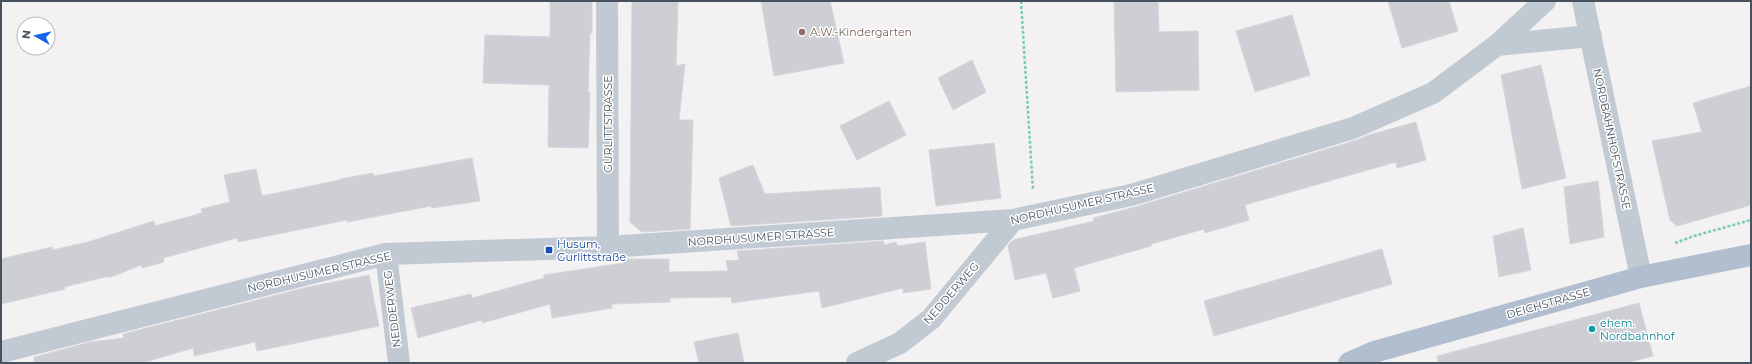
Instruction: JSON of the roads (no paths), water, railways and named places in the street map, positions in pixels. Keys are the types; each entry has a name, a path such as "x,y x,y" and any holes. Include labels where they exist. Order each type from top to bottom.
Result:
{"main road":[{"name":"DEICHSTRASSE","path":"1349,363 1374,352 1641,278 1751,255"}],"street":[{"name":"GURLITTSTRASSE","path":"607,1 608,247"},
{"name":"NORDHUSUMER STRASSE","path":"1,352 386,254 608,247 1013,220 1131,195 1353,128 1433,94 1497,45 1544,1"},
{"name":"NORDBAHNHOFSTRASSE","path":"1583,1 1641,278"},
{"path":"1497,45 1591,36"},
{"name":"NEDDERWEG","path":"857,363 900,342 931,319 1013,220"},
{"name":"NEDDERWEG","path":"386,254 399,363"}],"place":[{"name":"A.W.-Kindergarten","path":"802,32"},
{"name":"Husum, Gurlittstraße","path":"549,250"},
{"name":"ehem. Nordbahnhof","path":"1592,329"}]}
